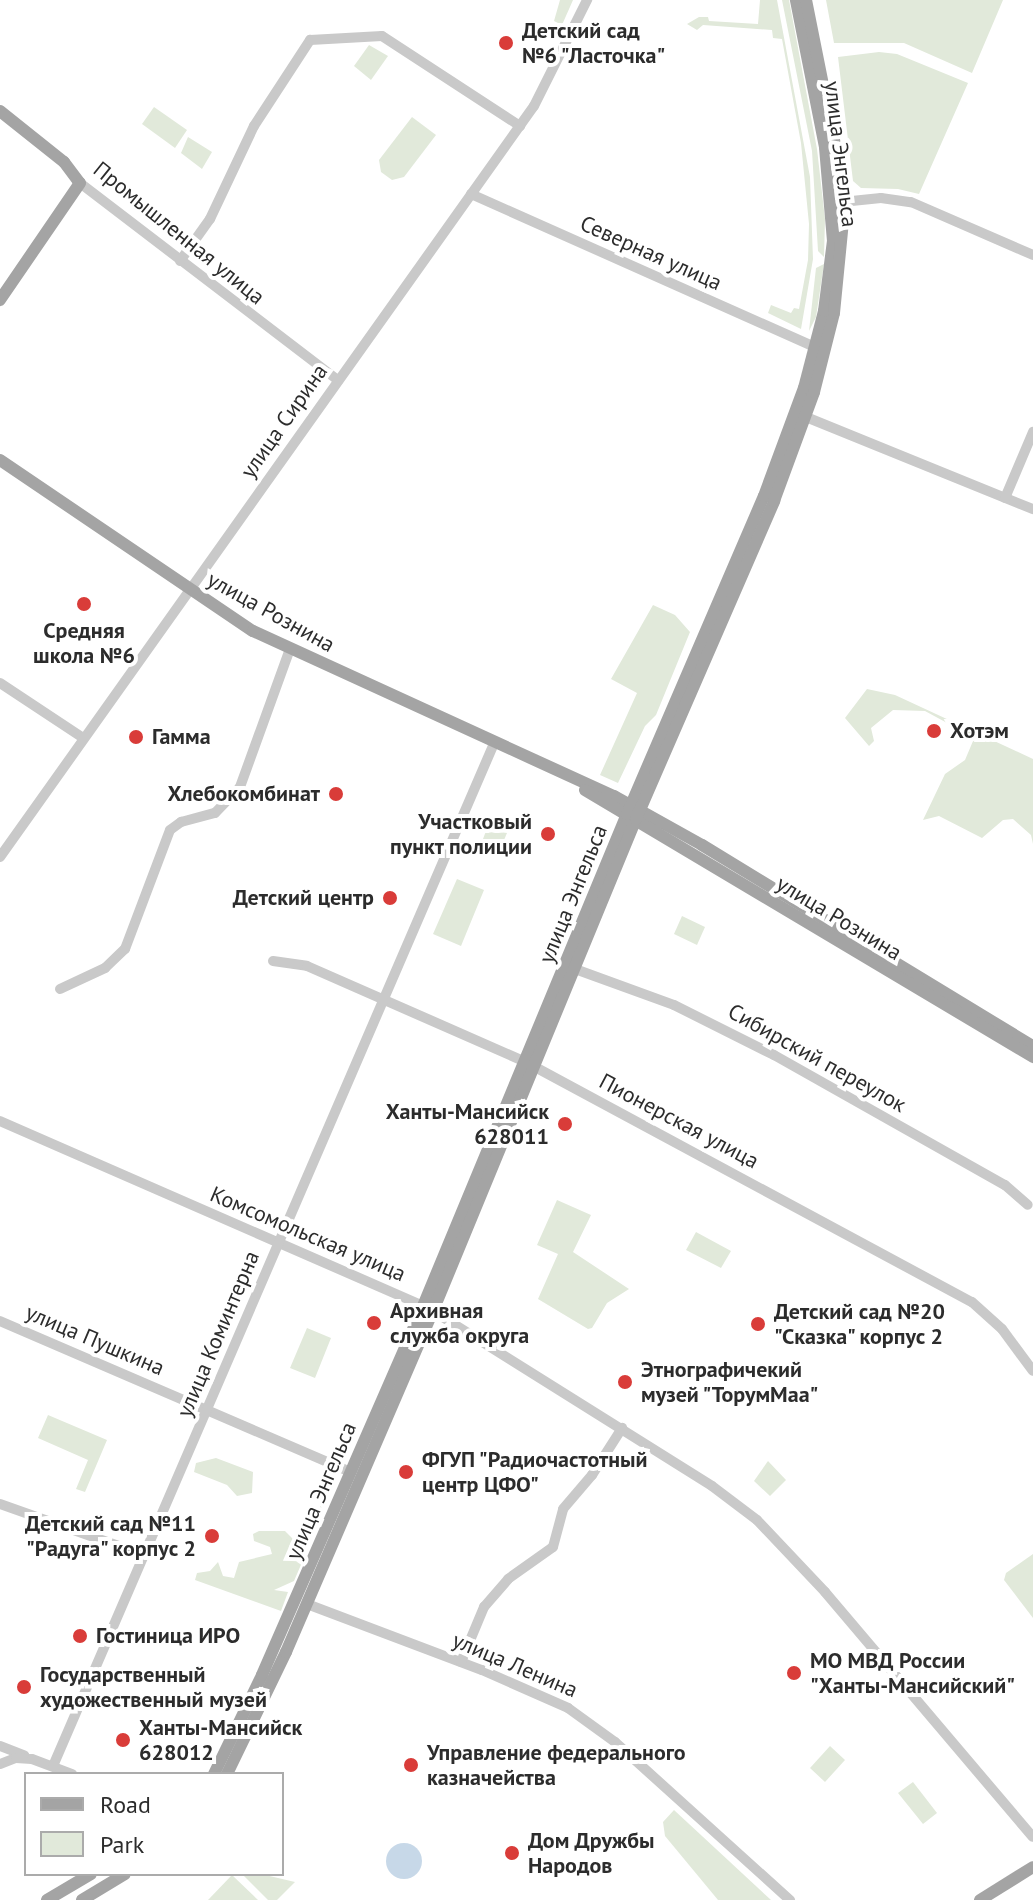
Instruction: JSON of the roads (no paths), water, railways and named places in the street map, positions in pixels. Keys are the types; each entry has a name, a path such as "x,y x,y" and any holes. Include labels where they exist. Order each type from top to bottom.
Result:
{"main road":[{"name":"улица Энгельса","path":"796,0 813,56"},
{"name":"улица Энгельса","path":"215,1772 302,1602 769,499 801,415 839,283 836,202 806,0"},
{"name":"Промышленная улица","path":"0,111 57,156 80,183"},
{"path":"0,300 80,183"},
{"name":"улица Рознина","path":"0,460 188,589 290,649 495,741 634,812 1033,1057"},
{"name":"улица Энгельса","path":"530,1065 575,969 634,812"},
{"name":"улица Рознина","path":"780,900 1033,1046"},
{"name":"улица Энгельса","path":"228,1772 248,1737 351,1472 428,1308"},
{"path":"980,1900 1033,1867"},
{"path":"47,1900 88,1876"},
{"path":"60,1900 100,1876"},
{"path":"82,1900 122,1876"}],"street":[{"name":"улица Сирина","path":"0,857 543,93 587,0"},
{"path":"180,261 210,219 254,126 310,40 382,36 520,126"},
{"name":"Промышленная улица","path":"80,183 338,380"},
{"name":"Северная улица","path":"471,194 821,348"},
{"path":"836,202 881,198 911,202 1033,255"},
{"path":"801,415 1033,509"},
{"path":"1005,498 1033,432"},
{"path":"60,989 105,968 125,949 170,830 181,822 215,813 240,787 290,649"},
{"path":"0,683 83,738"},
{"name":"улица Коминтерна","path":"53,1766 495,741"},
{"name":"Пионерская улица","path":"273,961 307,966 530,1065 972,1302 1002,1329 1033,1371"},
{"name":"Сибирский переулок","path":"575,969 650,994 734,1035 1005,1185 1028,1205"},
{"name":"Комсомольская улица","path":"0,1121 428,1308 723,1494 768,1531 825,1592 1033,1837"},
{"name":"улица Пушкина","path":"0,1321 351,1472"},
{"path":"461,1662 484,1607 508,1579 553,1547 563,1509 592,1475 622,1428"},
{"path":"0,1504 144,1555"},
{"name":"улица Ленина","path":"302,1602 551,1699 593,1724 790,1900"},
{"path":"32,1759 16,1758 0,1763 0,1747 67,1772"}],"water":[{"path":"404,1843 417,1848 422,1861 417,1874 404,1879 391,1874 386,1861 391,1848"}],"place":[{"name":"Детский сад №6 \"Ласточка\"","path":"506,43"},
{"name":"Средняя школа №6","path":"84,604"},
{"name":"Хотэм","path":"934,731"},
{"name":"Гамма","path":"136,737"},
{"name":"Хлебокомбинат","path":"336,794"},
{"name":"Участковый пункт полиции","path":"548,834"},
{"name":"Детский центр","path":"390,898"},
{"name":"Ханты-Мансийск 628011","path":"565,1124"},
{"name":"Архивная служба округа","path":"374,1323"},
{"name":"Детский сад №20 \"Сказка\" корпус 2","path":"758,1324"},
{"name":"Этнографичекий музей \"ТорумМаа\"","path":"625,1382"},
{"name":"ФГУП \"Радиочастотный центр ЦФО\"","path":"406,1472"},
{"name":"Детский сад №11 \"Радуга\" корпус 2","path":"212,1536"},
{"name":"Гостиница ИРО","path":"80,1636"},
{"name":"МО МВД России \"Ханты-Мансийский\"","path":"794,1673"},
{"name":"Государственный художественный музей","path":"24,1687"},
{"name":"Ханты-Мансийск 628012","path":"123,1740"},
{"name":"Управление федерального казначейства","path":"411,1765"},
{"name":"Дом Дружбы Народов","path":"512,1853"}]}
